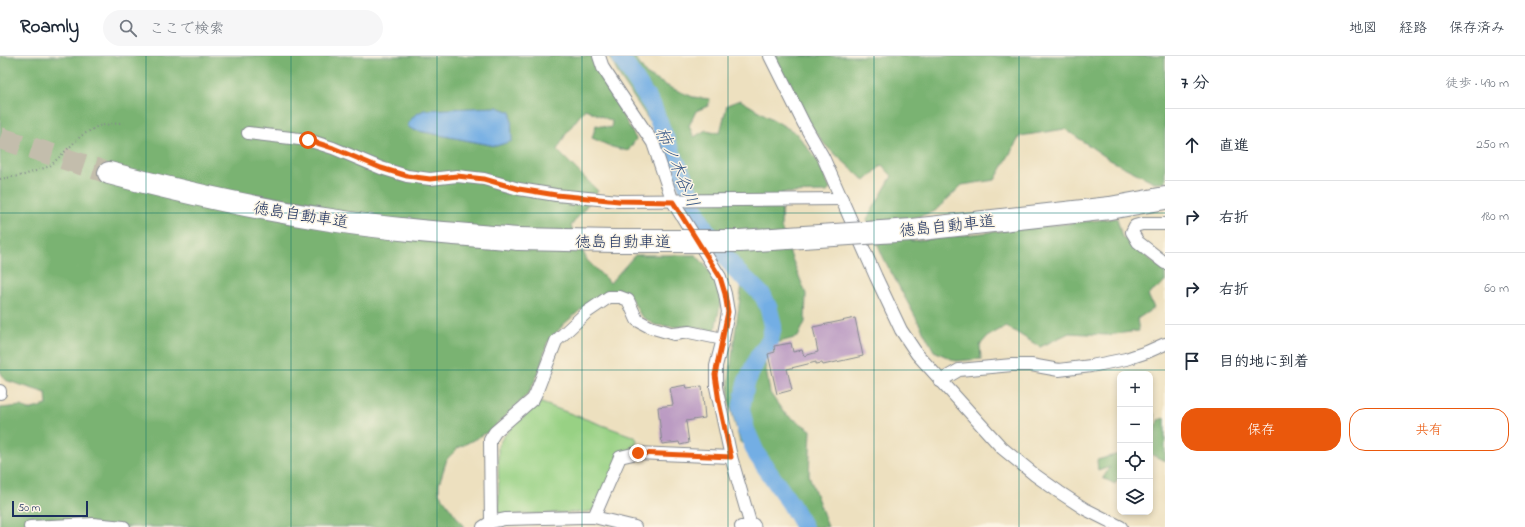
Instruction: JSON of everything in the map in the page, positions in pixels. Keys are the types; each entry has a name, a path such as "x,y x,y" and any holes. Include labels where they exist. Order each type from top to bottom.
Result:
{"highway":[{"name":"徳島自動車道","path":"109,173 178,191 332,220 422,231 518,239 740,241 912,230 1110,208 1165,198"}],"street":[{"path":"599,56 603,68 653,143 680,202 720,277 728,312 716,366 716,387 748,527"},
{"path":"770,56 804,124 823,157 901,330 917,354 1002,448 1035,475 1085,509 1121,527"},
{"path":"248,133 308,140 333,148 381,168 407,176 430,179 457,176 484,179 519,189 556,195 619,201 680,202 842,199"},
{"path":"1165,224 1142,224 1135,226 1132,232 1138,242 1165,263"},
{"path":"635,527 594,517 505,519 487,524 490,440 495,432 533,399 556,341 587,312 609,297 620,297 628,300 637,320 650,327 674,334 689,332 723,339"},
{"path":"940,381 958,370 1012,365 1031,365 1059,370 1091,366 1126,359 1165,344"},
{"path":"594,517 620,457 638,453 731,457"},
{"path":"30,527 93,524 124,527"}],"path":[{"path":"0,179 24,175 50,166 81,136 98,126 127,122"}],"green space":[{"path":"0,56 591,56 636,139 628,151 612,147 592,138 596,125 611,128 612,121 585,109 567,132 557,150 598,191 571,226 587,260 610,283 635,255 696,255 713,277 719,290 720,297 720,307 715,331 689,326 676,327 655,325 641,316 632,299 618,290 585,306 564,324 547,343 539,372 529,393 490,431 458,448 447,459 439,484 439,493 464,527 81,527 30,523 15,527 0,527 0,408 22,406 28,410 47,405 46,393 5,380 0,371","holes":["414,130 512,140 496,146"]},
{"path":"609,56 634,56 646,74 671,88 693,97 710,99 708,106 696,111 689,126 694,137 706,130 720,133 727,105 740,100 796,133 817,160 830,189 827,192 782,193 781,227 806,294 805,322 798,337 776,343 769,349 764,357 770,393 784,413 811,430 809,475 828,527 808,527 763,456 740,442 729,401 729,378 744,269 708,225 683,164 649,120 620,77"},
{"path":"774,56 1165,56 1165,182 1154,182 1110,160 1065,129 1020,136 995,180 962,185 935,211 906,221 911,241 1117,218 1122,237 1165,271 1165,282 1148,295 1154,308 1137,319 1139,331 1107,335 1069,333 1040,347 1006,326 987,337 980,345 981,359 956,361 934,351 884,259 867,219 892,176 882,165 865,181 825,145 803,115"},
{"path":"539,402 635,437 637,440 636,445 632,448 593,510 588,512 499,515 498,446 511,428"},
{"path":"1153,412 1155,417 1153,424"},
{"path":"1165,418 1165,461 1153,455 1153,439 1158,420"},
{"path":"1117,455 1117,480 1115,484 1103,478 1110,467 1098,471 1097,460"}],"water":[{"path":"497,107 511,112 512,141 496,146 414,130 408,127 408,123 415,115 424,110"}],"building":[{"path":"855,318 863,356 823,365 822,363 816,364 816,362 787,369 792,390 777,394 768,354 775,352 774,346 791,343 793,352 802,350 804,356 818,352 813,327"},
{"path":"686,385 687,388 702,386 705,418 686,421 689,443 680,445 679,442 662,444 658,407 673,405 670,388"}],"waterway":[{"name":"柿ノ木谷川","path":"620,56 653,107 669,147 685,180 696,212 704,227 737,272 763,296 769,309 773,326 770,341 758,357 746,383 741,409 746,430 757,455 790,503 804,527"}],"tunnel":[{"path":"0,138 109,173"}],"route":[{"path":"308,140 333,148 381,168 407,176 430,179 457,176 484,179 519,189 556,195 619,201 673,202 720,277 725,294 728,312 715,375 716,387 731,457 638,453"}]}
